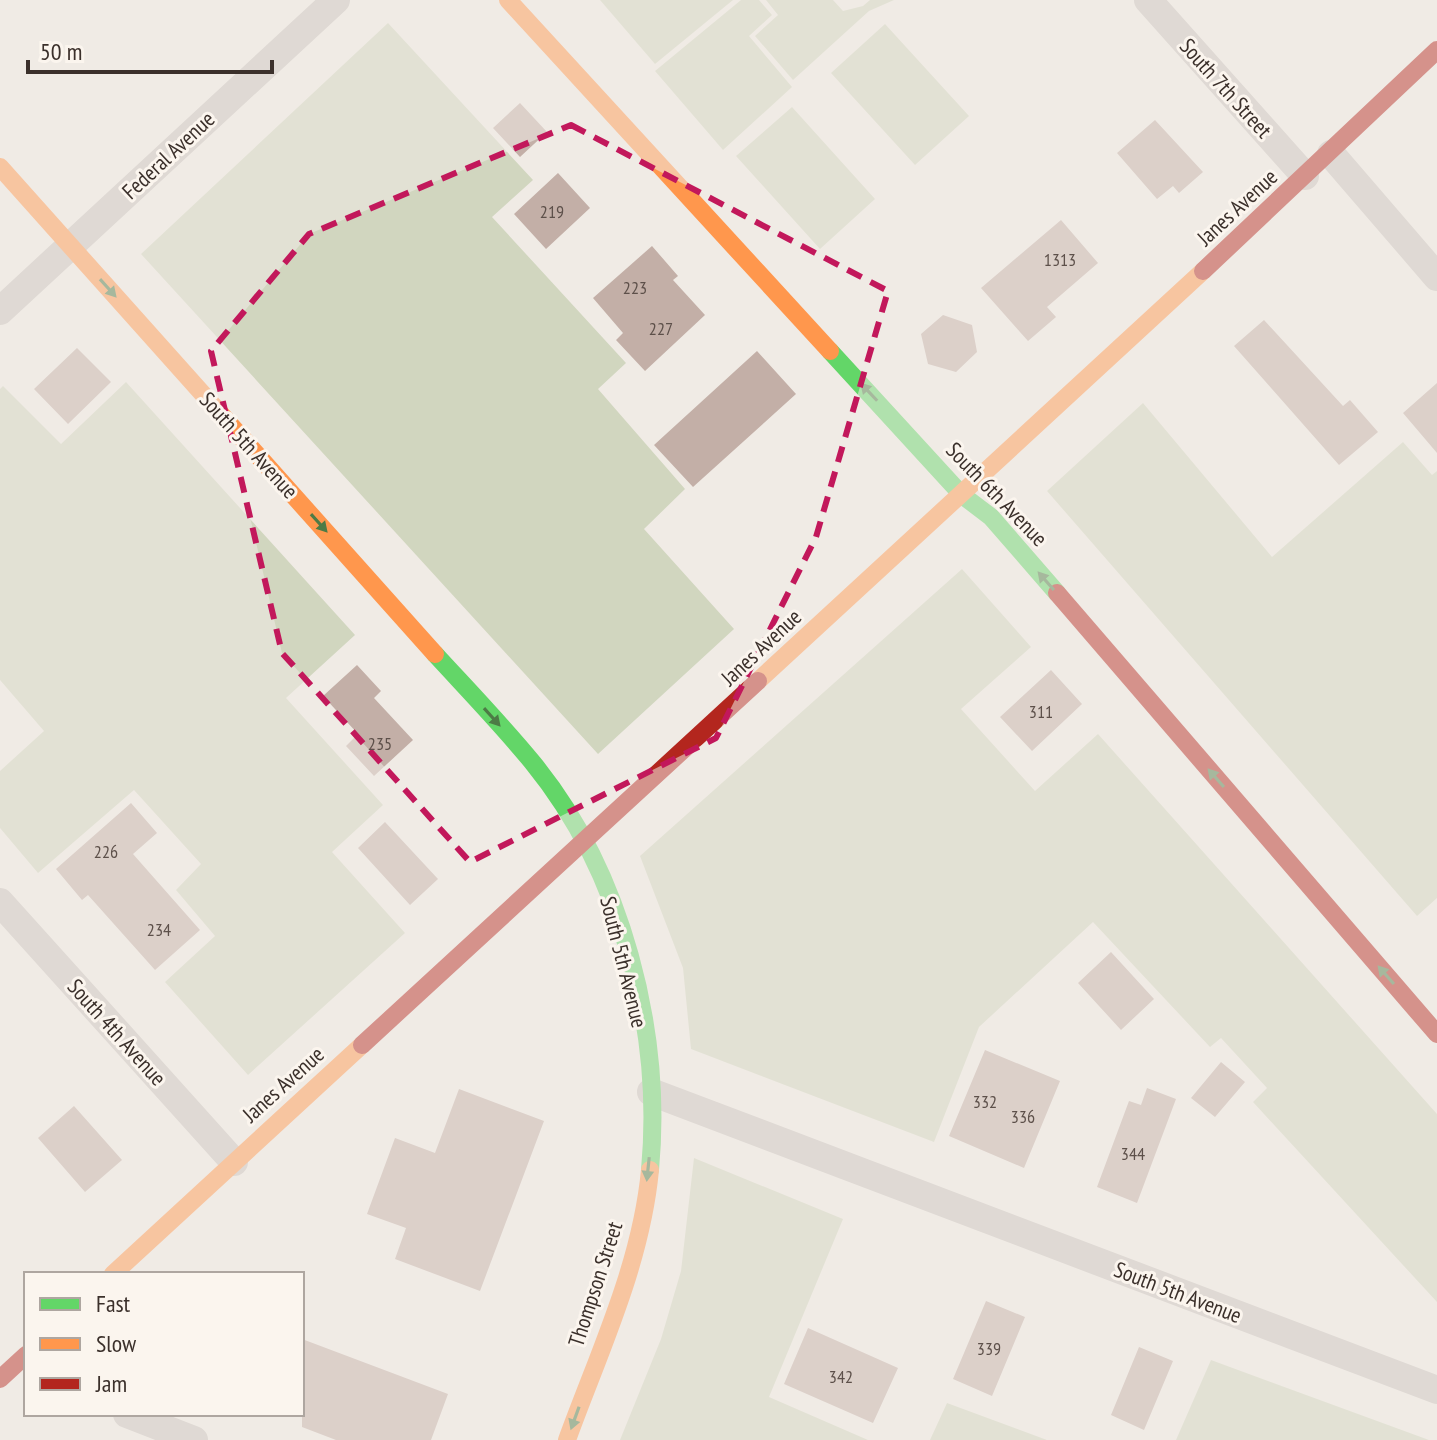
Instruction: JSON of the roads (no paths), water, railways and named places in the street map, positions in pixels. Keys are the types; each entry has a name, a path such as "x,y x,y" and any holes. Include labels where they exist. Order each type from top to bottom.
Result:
{"street":[{"name":"Federal Avenue","path":"0,311 336,0"},
{"name":"South 6th Avenue","path":"508,0 962,495 991,517 1437,1034"},
{"name":"South 7th Street","path":"1148,0 1305,176"},
{"name":"Janes Avenue","path":"115,1272 1331,154 1437,50"},
{"path":"1331,154 1437,277"},
{"name":"South 5th Avenue","path":"0,167 534,764 601,877 617,921 635,988 651,1092 1437,1390"},
{"name":"South 4th Avenue","path":"0,902 234,1162"},
{"name":"Thompson Street","path":"567,1440 638,1239 649,1167 651,1092"},
{"path":"132,1416 194,1440"}]}
